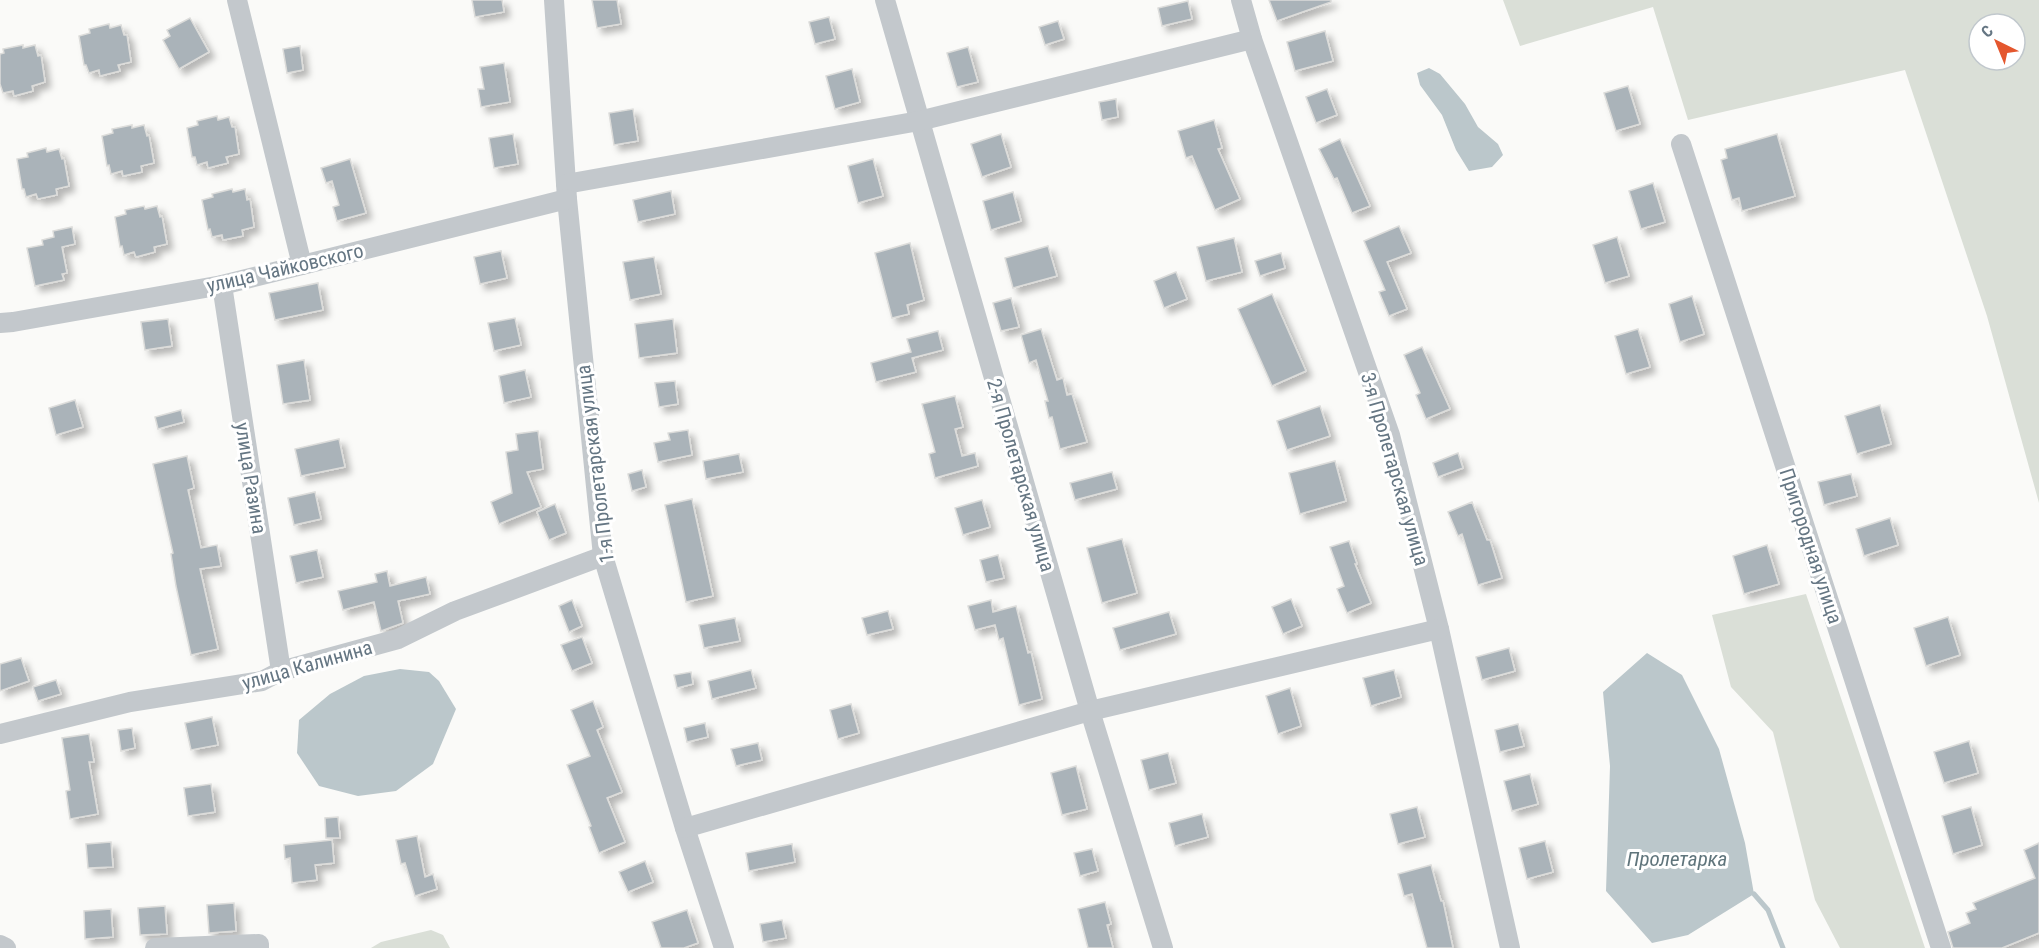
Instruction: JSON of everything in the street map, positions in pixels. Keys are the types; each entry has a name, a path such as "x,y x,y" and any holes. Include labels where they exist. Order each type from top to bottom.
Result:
{"street":[{"path":"237,0 302,265"},
{"name":"1-я Пролетарская улица","path":"554,0 567,191 603,556 685,828 724,948"},
{"name":"2-я Пролетарская улица","path":"885,0 1090,711 1163,948"},
{"name":"3-я Пролетарская улица","path":"1241,0 1252,39 1390,435 1439,629 1510,948"},
{"name":"улица Чайковского","path":"0,322 25,320 222,285 567,191 920,121 1252,39"},
{"name":"Пригородная улица","path":"1681,144 1941,948"},
{"name":"улица Разина","path":"222,285 281,671"},
{"name":"улица Калинина","path":"0,734 130,702 262,681 281,671 398,639 455,611 603,556"},
{"path":"685,828 1090,711 1439,629"},
{"path":"156,948 259,944 259,948"},
{"path":"0,945 6,948"}],"shaded area":[{"path":"1503,0 2039,0 2039,503 1987,316 1905,70 1688,120 1653,7 1520,46"},
{"path":"1806,594 1925,948 1840,948 1815,900 1773,732 1731,687 1712,615"},
{"path":"431,930 443,935 450,948 371,948 381,942"}],"water":[{"path":"1429,68 1440,74 1465,104 1478,127 1498,144 1503,155 1492,167 1469,171 1456,150 1442,115 1420,85 1417,73"},
{"name":"Пролетарка","path":"1647,653 1682,675 1719,749 1745,843 1754,894 1688,935 1652,943 1606,891 1610,766 1603,692"},
{"path":"400,669 429,672 439,681 456,709 433,764 396,791 358,796 319,786 297,753 299,720 330,694 364,676"}],"building":[{"path":"472,0 502,0 504,12 475,17"},
{"path":"592,0 617,0 621,24 597,28"},
{"path":"1269,0 1331,0 1331,2 1277,21"},
{"path":"1188,1 1192,19 1162,26 1158,8"},
{"path":"829,17 835,39 815,44 809,22"},
{"path":"190,18 209,52 179,69 163,40 170,36 167,30"},
{"path":"1058,21 1064,39 1045,45 1039,27"},
{"path":"109,24 110,28 121,25 124,35 127,35 131,62 118,65 120,71 100,76 99,70 89,73 84,65 79,36 90,33 89,29"},
{"path":"1325,31 1333,61 1295,71 1287,42"},
{"path":"23,45 23,48 35,45 38,56 41,55 45,82 32,86 33,91 14,96 13,91 3,93 0,84 0,54 4,53 3,49"},
{"path":"300,46 303,70 287,73 283,49"},
{"path":"968,47 978,82 957,87 947,53"},
{"path":"504,63 510,102 481,107 478,89 484,89 480,67"},
{"path":"852,69 860,102 835,109 826,76"},
{"path":"1628,86 1640,124 1616,131 1604,93"},
{"path":"1327,89 1337,115 1316,123 1306,97"},
{"path":"1116,99 1118,117 1102,120 1099,102"},
{"path":"633,109 638,141 614,145 609,113"},
{"path":"217,116 218,120 229,117 232,127 235,127 239,154 226,157 228,163 208,168 207,162 197,165 195,157 192,157 187,128 198,125 197,121"},
{"path":"1214,120 1222,148 1218,149 1240,199 1215,210 1192,156 1186,158 1178,131"},
{"path":"132,125 132,128 144,125 147,136 149,135 154,163 141,166 142,172 123,176 122,171 111,174 109,165 107,166 102,136 113,133 112,129"},
{"path":"513,134 518,164 494,168 489,138"},
{"path":"1001,134 1011,167 982,177 971,144"},
{"path":"1777,134 1795,196 1742,211 1739,198 1732,200 1721,160 1727,158 1725,149"},
{"path":"1340,139 1370,206 1352,213 1337,178 1334,179 1319,149"},
{"path":"46,148 47,152 59,149 62,159 64,158 69,186 56,189 57,195 38,199 36,194 26,197 22,189 17,159 28,157 27,153"},
{"path":"350,159 366,213 337,221 333,207 339,205 332,181 326,183 321,168"},
{"path":"873,159 883,196 858,203 848,166"},
{"path":"1653,183 1665,222 1641,229 1629,191"},
{"path":"232,189 233,192 245,189 247,200 250,199 254,227 242,230 243,236 223,240 222,235 212,237 210,229 208,230 202,200 213,197 212,194"},
{"path":"671,191 675,214 638,222 633,200"},
{"path":"1013,192 1021,221 991,230 983,201"},
{"path":"144,206 145,209 157,206 160,217 162,216 167,244 154,247 155,252 136,257 134,252 124,255 122,246 120,247 115,217 126,214 125,210"},
{"path":"1399,226 1411,253 1387,262 1407,309 1389,316 1379,292 1385,290 1364,241"},
{"path":"72,227 75,244 62,247 67,273 62,274 64,280 35,286 27,248 43,245 42,240 54,237 53,231"},
{"path":"1617,237 1629,276 1605,283 1593,245"},
{"path":"1234,238 1242,272 1206,281 1197,247"},
{"path":"910,243 924,300 907,305 909,314 892,318 875,253"},
{"path":"1048,246 1057,276 1013,288 1005,258"},
{"path":"501,251 507,278 480,284 474,257"},
{"path":"1281,253 1285,268 1260,276 1255,261"},
{"path":"654,257 661,294 630,300 623,262"},
{"path":"1176,272 1187,299 1164,308 1154,281"},
{"path":"318,283 323,310 275,320 269,293"},
{"path":"1272,294 1306,371 1272,386 1238,309"},
{"path":"1692,296 1704,334 1680,342 1669,304"},
{"path":"1011,298 1019,327 1001,331 993,303"},
{"path":"515,318 521,345 494,351 488,323"},
{"path":"168,319 172,346 145,350 141,322"},
{"path":"673,319 677,353 639,358 635,324"},
{"path":"1041,329 1057,380 1063,378 1067,395 1072,394 1087,442 1060,449 1052,417 1049,418 1045,401 1048,401 1036,360 1029,363 1021,335"},
{"path":"1638,329 1650,367 1626,374 1615,336"},
{"path":"938,331 943,350 912,358 916,372 876,382 871,363 911,352 907,339"},
{"path":"1422,347 1450,409 1426,419 1416,395 1420,393 1404,355"},
{"path":"304,360 310,400 283,404 277,365"},
{"path":"525,370 531,397 504,403 499,376"},
{"path":"675,381 678,404 659,407 655,383"},
{"path":"955,396 963,427 955,429 962,456 975,453 978,466 935,478 929,454 935,452 922,404"},
{"path":"75,400 83,427 56,435 49,408"},
{"path":"1880,405 1891,444 1857,454 1845,416"},
{"path":"1320,406 1330,436 1287,450 1277,421"},
{"path":"181,410 184,422 158,429 155,417"},
{"path":"688,430 692,455 658,462 654,443 670,440 668,433"},
{"path":"538,431 543,469 527,472 541,507 499,524 491,502 512,493 506,452 518,450 516,434"},
{"path":"339,439 345,467 301,476 295,449"},
{"path":"1458,453 1463,468 1438,477 1433,463"},
{"path":"739,454 743,472 706,479 703,461"},
{"path":"187,456 194,488 188,490 201,548 217,545 221,566 200,569 218,649 191,655 176,586 171,554 173,553 153,464"},
{"path":"1335,461 1346,501 1300,514 1289,473"},
{"path":"642,470 646,487 632,491 628,474"},
{"path":"1112,472 1117,489 1075,500 1070,483"},
{"path":"1851,474 1857,496 1824,505 1818,482"},
{"path":"315,492 321,519 294,525 288,498"},
{"path":"692,499 713,596 686,602 665,505"},
{"path":"982,500 990,527 963,535 955,508"},
{"path":"1472,502 1487,540 1490,540 1502,578 1478,585 1462,534 1458,536 1448,512"},
{"path":"555,504 566,533 549,540 537,512"},
{"path":"1890,518 1898,545 1864,556 1856,529"},
{"path":"1122,539 1137,593 1102,603 1087,548"},
{"path":"1349,541 1357,564 1355,564 1371,603 1347,613 1337,589 1344,586 1330,547"},
{"path":"1767,545 1779,584 1744,594 1733,556"},
{"path":"317,550 323,577 296,583 290,556"},
{"path":"998,555 1004,578 986,582 980,560"},
{"path":"387,571 390,586 426,577 430,594 398,601 403,623 381,631 374,602 343,610 338,591 377,582 375,574"},
{"path":"1291,599 1302,626 1283,634 1272,607"},
{"path":"572,600 582,626 569,632 559,606"},
{"path":"991,600 993,612 1016,606 1028,653 1031,652 1042,699 1019,705 1003,638 999,640 995,625 975,630 968,606"},
{"path":"888,611 893,629 867,635 862,618"},
{"path":"1169,612 1176,634 1120,650 1113,628"},
{"path":"1948,617 1960,655 1926,666 1914,628"},
{"path":"735,618 740,641 704,648 699,625"},
{"path":"582,637 592,663 572,671 561,645"},
{"path":"1509,648 1515,671 1482,680 1476,657"},
{"path":"21,658 29,681 0,691 0,664"},
{"path":"751,670 756,688 712,699 708,681"},
{"path":"1394,670 1401,697 1371,706 1363,678"},
{"path":"691,672 693,684 677,688 674,675"},
{"path":"56,680 61,694 38,701 33,687"},
{"path":"1290,688 1301,726 1278,734 1266,696"},
{"path":"593,701 603,727 597,730 622,792 607,798 625,842 599,853 567,765 590,756 571,710"},
{"path":"851,704 859,733 838,739 830,710"},
{"path":"212,717 218,745 191,750 185,723"},
{"path":"705,723 708,737 687,742 684,728"},
{"path":"1518,724 1524,746 1500,752 1495,730"},
{"path":"132,728 135,748 121,751 118,730"},
{"path":"89,734 94,762 89,762 98,814 70,819 66,791 70,790 62,738"},
{"path":"1969,741 1978,773 1944,783 1934,752"},
{"path":"758,743 762,760 736,766 731,749"},
{"path":"1168,753 1176,783 1149,790 1141,760"},
{"path":"1076,766 1087,809 1062,815 1051,773"},
{"path":"1530,774 1538,804 1512,811 1504,781"},
{"path":"211,784 215,812 188,816 184,788"},
{"path":"1417,807 1425,837 1398,844 1390,814"},
{"path":"1971,807 1982,845 1953,854 1942,816"},
{"path":"1202,814 1208,837 1175,846 1169,823"},
{"path":"338,817 340,838 326,838 325,818"},
{"path":"417,836 425,877 433,874 437,889 415,896 405,863 401,864 396,840"},
{"path":"332,840 334,863 315,865 317,880 292,883 290,858 285,859 284,845"},
{"path":"1545,841 1553,872 1527,879 1519,848"},
{"path":"111,842 113,867 88,868 86,844"},
{"path":"2039,843 2039,933 2002,948 1953,948 1948,932 1970,923 1966,913 1976,909 1973,903 2035,878 2024,850"},
{"path":"792,844 795,862 749,871 746,853"},
{"path":"1092,849 1098,871 1080,876 1074,853"},
{"path":"645,861 653,882 628,892 619,872"},
{"path":"1431,865 1441,901 1443,901 1453,948 1427,948 1412,894 1404,896 1398,874"},
{"path":"1105,902 1111,924 1107,925 1113,948 1088,948 1078,909"},
{"path":"234,903 236,931 209,933 207,905"},
{"path":"165,906 167,934 140,935 138,908"},
{"path":"111,909 113,937 85,939 84,911"},
{"path":"687,910 698,943 684,948 661,948 652,922"},
{"path":"782,920 786,938 763,942 760,924"}],"waterway":[{"path":"1754,894 1768,910 1783,948"}]}
